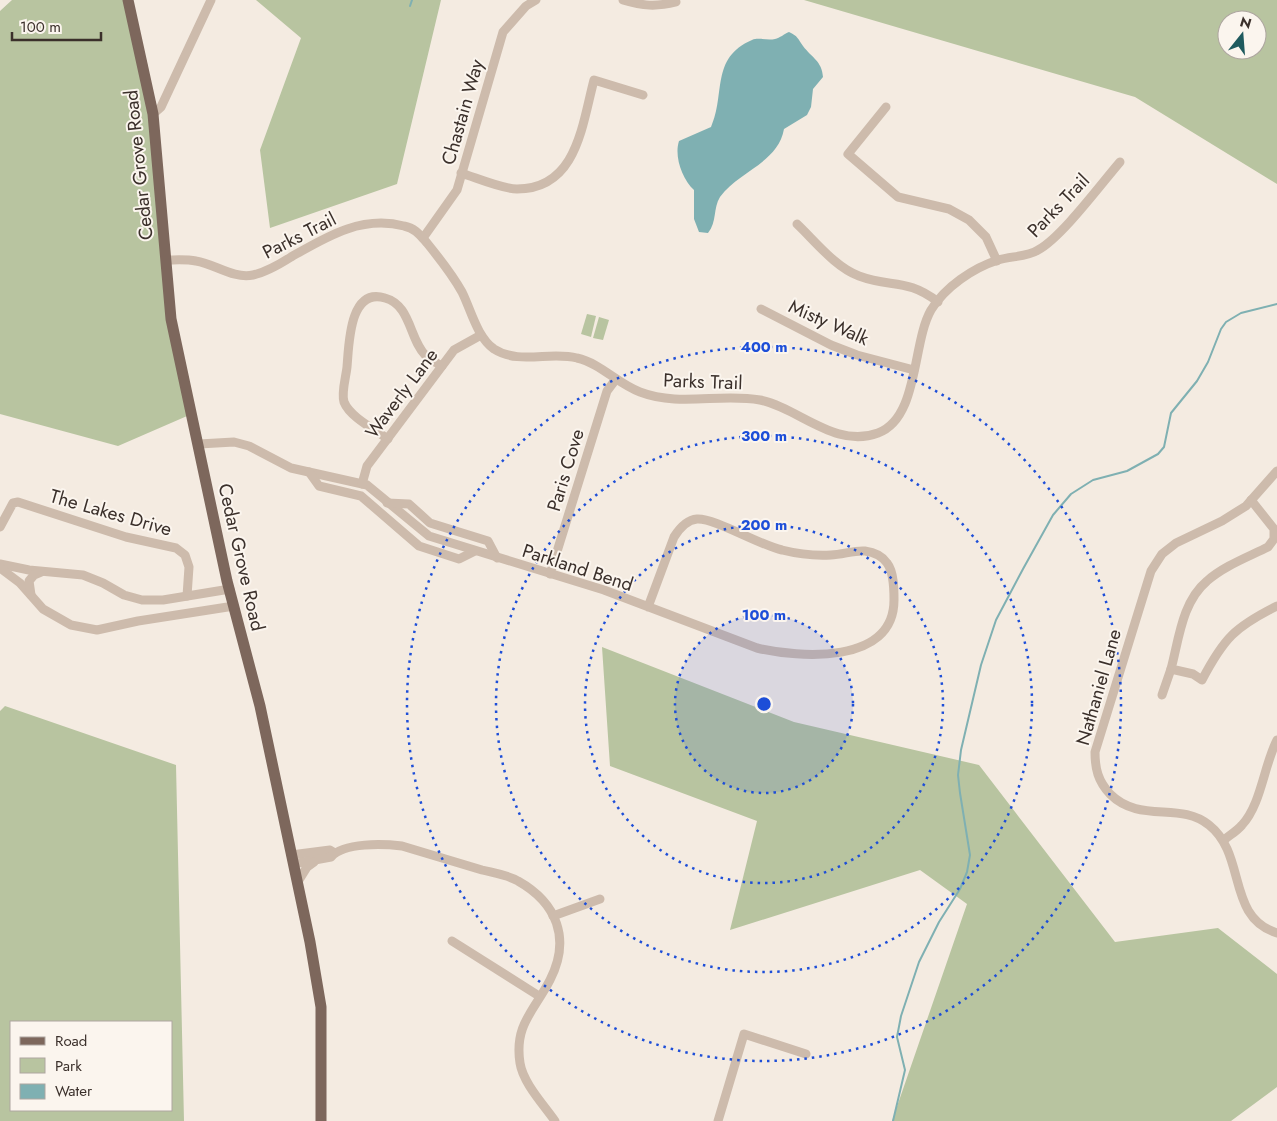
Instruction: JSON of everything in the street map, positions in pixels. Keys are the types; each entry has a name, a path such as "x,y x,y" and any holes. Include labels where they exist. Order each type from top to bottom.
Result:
{"main road":[{"name":"Cedar Grove Road","path":"128,0 153,114 171,319 200,444 230,589 260,706 321,1007 321,1121"}],"street":[{"path":"153,114 161,107 210,0"},
{"name":"Chastain Way","path":"423,238 457,190 502,32 526,6 536,0"},
{"path":"623,0 657,7 676,2"},
{"path":"462,173 516,189 537,187 556,178 569,162 576,149 594,80 643,94"},
{"path":"886,107 848,154 898,197 949,209 969,220 986,237 997,261"},
{"name":"Parks Trail","path":"166,260 194,260 235,275 253,275 272,268 333,233 352,227 373,224 400,225 416,231 448,267 482,335 491,347 502,353 520,357 580,358 640,392 665,398 688,400 744,397 765,401 836,434 857,437 880,433 898,417 909,395 922,333 932,309 950,288 970,273 997,261 1037,251 1052,240 1120,162"},
{"path":"797,224 839,263 858,276 914,286 938,302"},
{"path":"388,439 349,410 343,400 350,333 354,314 363,302 374,296 386,298 400,307 425,355 442,366"},
{"name":"Misty Walk","path":"761,309 831,345 857,355 914,370"},
{"name":"Waverly Lane","path":"362,484 367,466 454,350 482,335"},
{"name":"Paris Cove","path":"550,574 607,391 616,379"},
{"name":"Parkland Bend","path":"200,444 234,442 249,446 291,468 362,484 367,486 428,536 604,590 648,607 757,648 800,656 845,652 871,643 885,628 894,608 894,586 889,564 878,555 864,551 832,555 807,555 762,545 708,520 695,519 678,529 648,607"},
{"name":"Nathaniel Lane","path":"1277,471 1250,500 1222,521 1176,543 1162,554 1151,571 1095,752 1095,766 1100,782 1114,798 1126,807 1144,812 1189,814 1208,824 1224,840 1230,853 1245,908 1257,921 1277,933"},
{"name":"Parkland Bend","path":"309,472 319,486 361,496 419,546 459,559 475,551"},
{"path":"1162,694 1171,669 1183,619 1198,591 1212,577 1268,547 1274,539 1274,529 1250,500"},
{"name":"The Lakes Drive","path":"0,527 13,503 18,502 126,537 176,548 184,555 188,567 187,596"},
{"name":"Parkland Bend","path":"387,503 409,504 430,523 488,541 497,558"},
{"path":"0,566 83,575 103,583 124,596 142,600 187,596 230,589"},
{"path":"0,566 43,609 70,625 96,630 138,621 234,606"},
{"path":"31,596 29,581 34,575 44,571"},
{"path":"1171,669 1193,674 1202,680 1217,651 1233,632 1248,620 1277,606"},
{"path":"1224,840 1243,824 1252,809 1271,752 1277,740"},
{"path":"288,837 299,849 317,856 331,858 335,853 356,847 383,844 411,849 516,880 536,892 549,907 560,932 560,952 550,980 522,1026 518,1045 520,1066 532,1088 555,1121"},
{"path":"292,859 317,856"},
{"path":"297,883 317,856"},
{"path":"553,916 600,899"},
{"path":"452,941 539,996"},
{"path":"718,1121 744,1034 806,1054"}],"green space":[{"path":"12,0 130,0 148,67 171,305 194,413 118,446 0,414 0,11"},
{"path":"256,0 441,0 397,184 270,228 260,150 301,38"},
{"path":"804,0 1277,0 1277,184 1135,97"},
{"path":"587,314 596,316 591,337 581,334"},
{"path":"599,317 609,320 603,340 593,338"},
{"path":"602,647 794,722 979,765 1115,942 1218,928 1277,974 1277,1087 1231,1121 892,1121 967,904 920,870 730,930 757,821 610,766"},
{"path":"5,706 176,765 184,1121 0,1121 0,711"}],"water":[{"path":"789,32 797,38 821,67 823,77 813,89 811,107 807,115 784,129 780,141 766,159 728,188 718,201 711,229 708,233 699,232 694,219 694,190 686,180 678,160 679,141 711,127 718,102 721,78 730,57 739,48 752,40 775,39"}],"waterway":[{"path":"410,6 412,0"},
{"path":"893,1121 905,1070 897,1037 901,1016 919,962 939,922 960,889 967,872 970,855 958,775 961,750 981,665 996,620 1053,515 1071,494 1093,480 1127,471 1158,454 1164,447 1171,413 1197,381 1226,322 1241,313 1277,304"}]}
